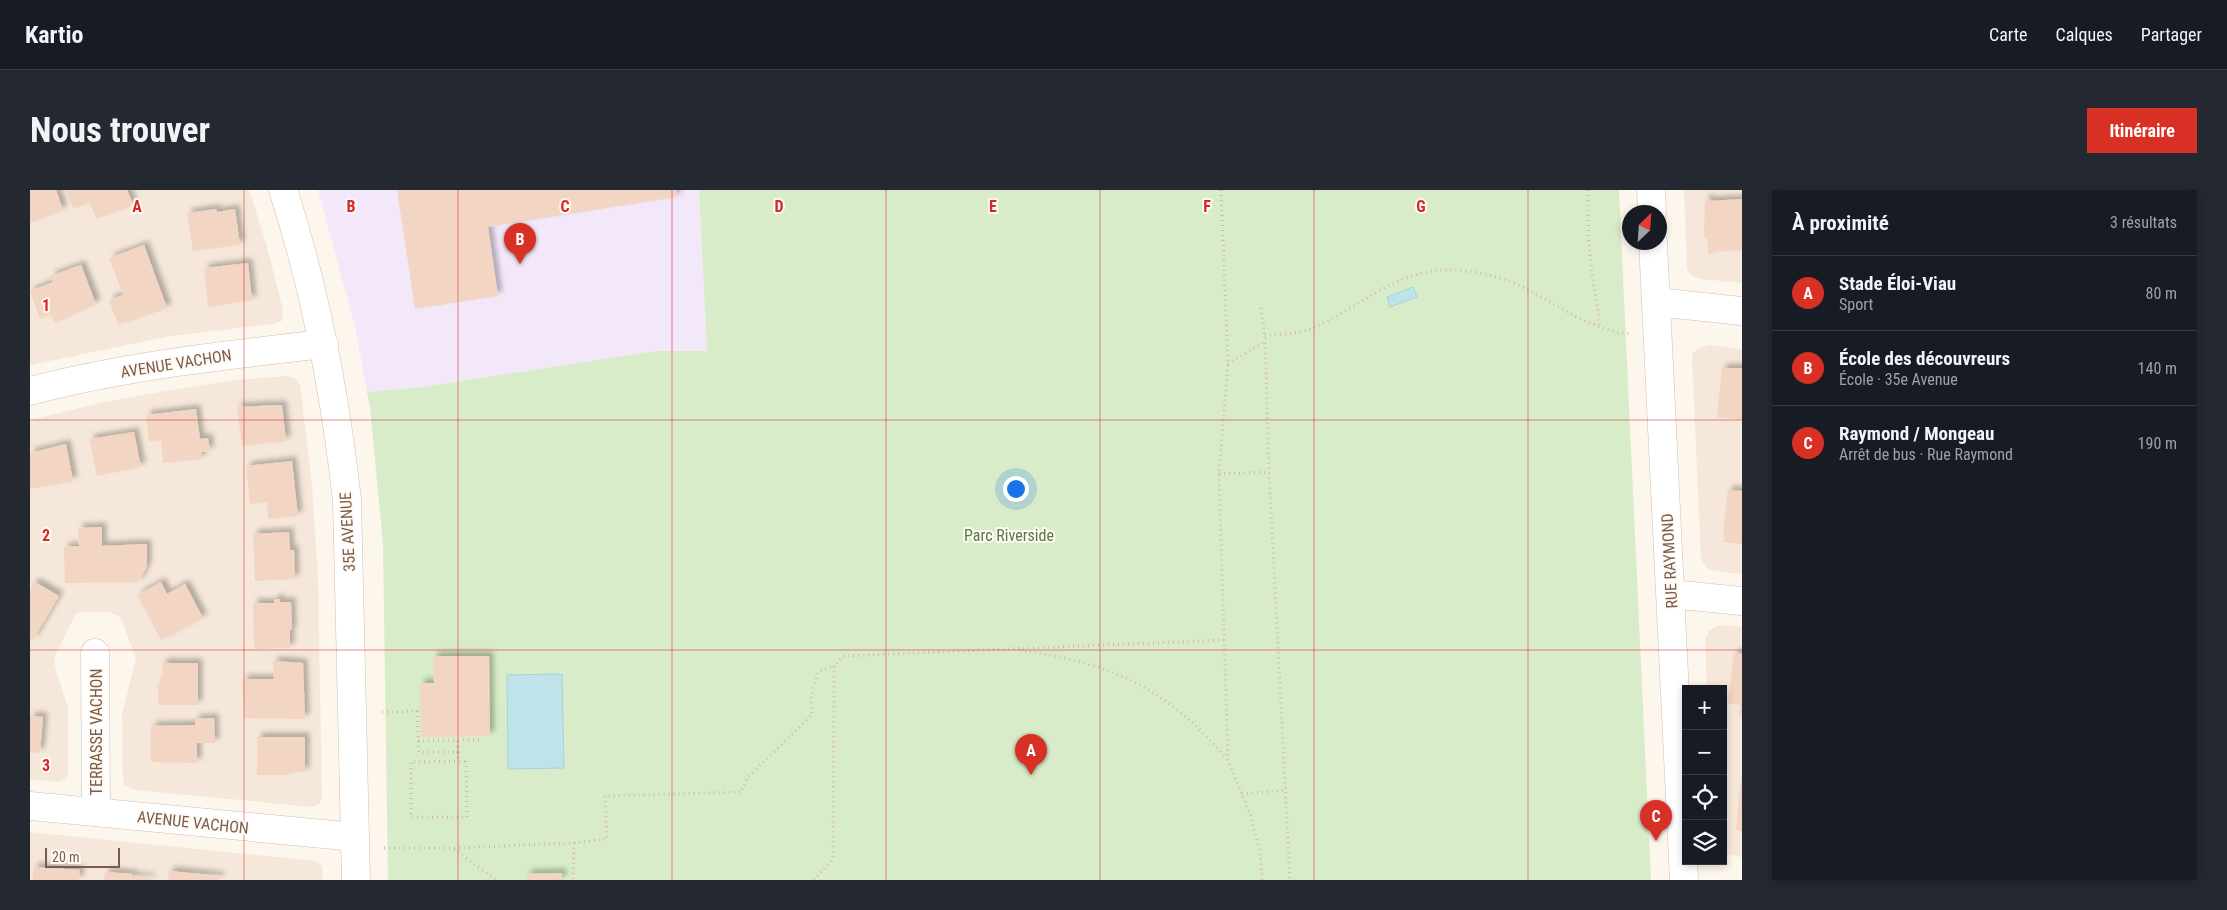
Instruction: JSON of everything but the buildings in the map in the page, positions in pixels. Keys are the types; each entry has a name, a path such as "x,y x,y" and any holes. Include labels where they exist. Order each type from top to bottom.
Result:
{"street":[{"name":"35E AVENUE","path":"283,190 308,272 324,344 342,453 347,500 356,880"},
{"path":"1651,190 1652,205"},
{"name":"RUE RAYMOND","path":"1654,250 1671,594 1691,879"},
{"path":"1656,302 1742,311"},
{"name":"AVENUE VACHON","path":"30,392 75,380 192,359 324,344"},
{"path":"1671,594 1742,601"},
{"name":"TERRASSE VACHON","path":"95,653 96,812"},
{"name":"AVENUE VACHON","path":"30,806 355,837"}],"path":[{"path":"1221,190 1228,364 1219,474 1228,760 1250,814 1260,852 1262,880"},
{"path":"1588,190 1589,238 1592,272 1599,307 1599,326"},
{"path":"1265,336 1312,329 1406,278 1427,272 1447,270 1482,274 1510,281 1562,310 1599,326 1632,334"},
{"path":"1261,308 1265,336 1290,880"},
{"path":"1228,364 1265,342"},
{"path":"1219,474 1270,472"},
{"path":"384,848 453,848 574,843 607,839 605,796 741,792 747,778 812,715 811,698 818,672 834,666 843,656 1224,640"},
{"path":"1012,649 1064,657 1099,666 1132,680 1187,717 1228,760"},
{"path":"814,880 833,858 834,666"},
{"path":"382,712 417,711 420,762"},
{"path":"418,741 482,740"},
{"path":"457,741 458,762"},
{"path":"419,752 458,752"},
{"path":"411,762 458,762 466,762 467,817 411,817 411,762"},
{"path":"1242,794 1286,790"},
{"path":"573,880 574,843"},
{"path":"453,848 496,880"}],"shaded area":[{"path":"30,190 249,190 266,243 283,310 282,321 273,324 171,336 30,365"},
{"path":"318,190 699,190 707,351 654,351 423,387 367,392 356,331"},
{"path":"1684,190 1742,190 1742,283 1701,279 1689,273 1687,268"},
{"path":"1709,345 1742,349 1742,574 1714,571 1707,568 1701,559 1692,358 1693,353 1698,349"},
{"path":"287,376 296,379 300,385 312,485 318,576 322,798 320,803 312,807 135,790 125,786 123,780 122,714 136,658 119,616 108,612 79,612 75,615 55,656 55,667 68,708 68,775 66,779 57,782 30,779 30,420 104,402 165,391 235,380"},
{"path":"1719,625 1742,627 1742,857 1727,855 1727,685 1707,685 1705,640 1709,631"},
{"path":"30,832 316,861 322,866 323,880 30,880"}],"green space":[{"name":"Parc Riverside","path":"699,190 1619,190 1651,880 388,880 383,544 367,392 423,387 655,351 707,351"}],"water":[{"path":"1413,287 1417,297 1390,307 1387,297"},
{"path":"562,674 564,768 508,769 507,675"}],"place":[{"name":"École des découvreurs","path":"520,264"},
{"name":"Stade Éloi-Viau","path":"1031,775"},
{"name":"Raymond / Mongeau","path":"1656,841"}]}
